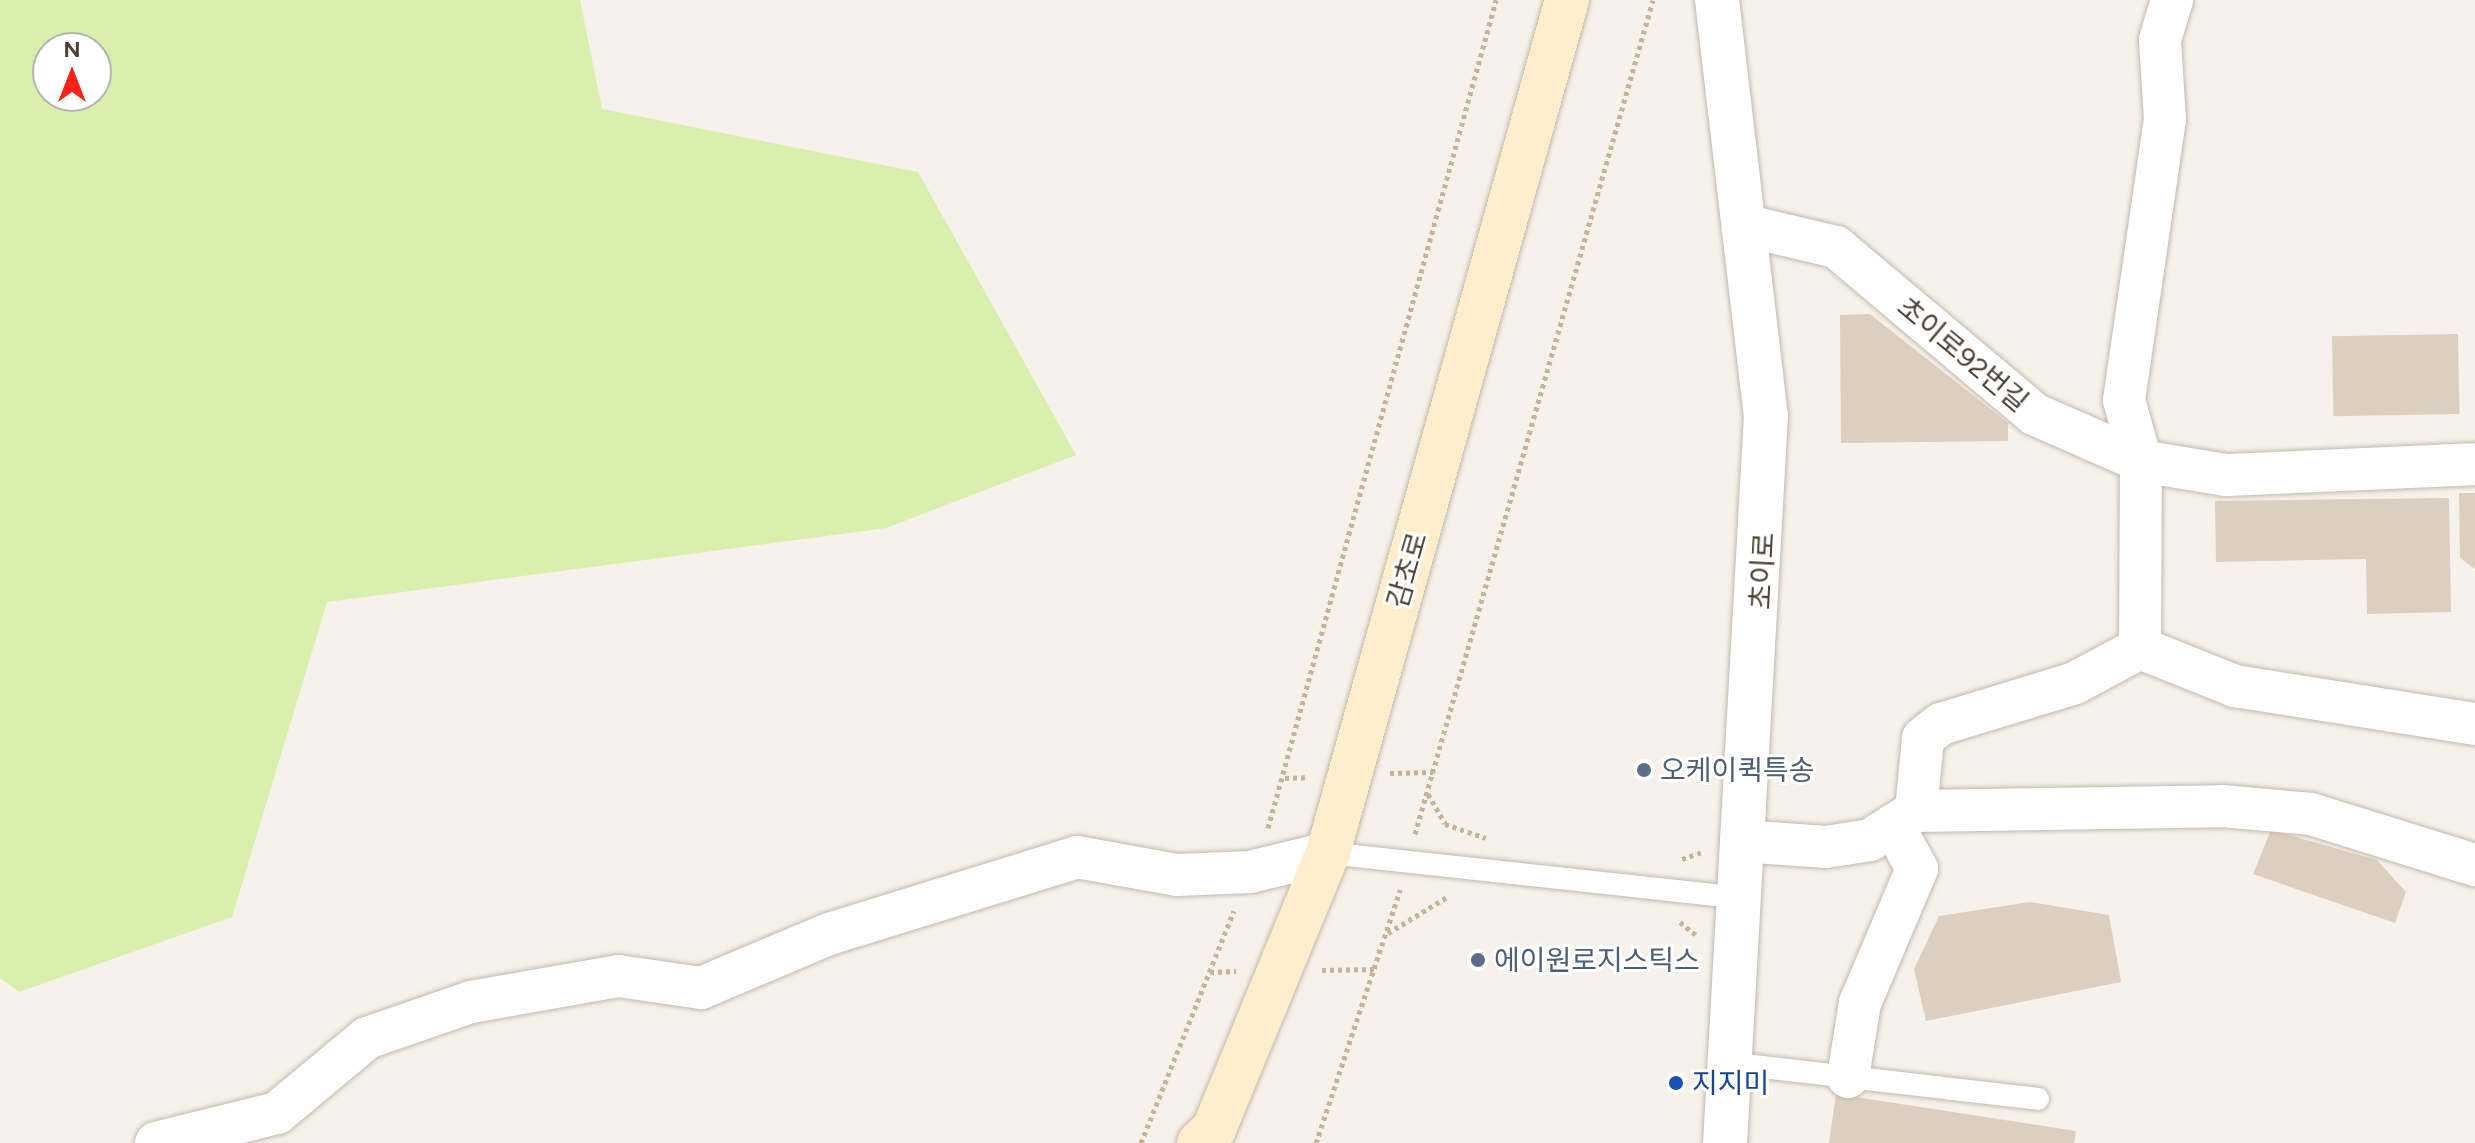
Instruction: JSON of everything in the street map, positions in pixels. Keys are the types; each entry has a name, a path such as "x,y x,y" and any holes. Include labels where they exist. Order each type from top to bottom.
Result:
{"main road":[{"name":"감초로","path":"1210,1138 1328,853 1567,0"}],"street":[{"name":"초이로","path":"1717,0 1747,226 1766,415 1758,645 1724,846 1735,897 1725,1143"},
{"path":"2140,648 2141,461 2124,400 2165,120 2160,40 2172,0"},
{"name":"초이로92번길","path":"1747,226 1836,247 2034,414 2141,461 2226,475 2475,464"},
{"path":"2140,648 2235,686 2475,724"},
{"path":"1848,1077 1860,1003 1917,869 1904,818 1923,738 1941,724 2075,683 2140,648"},
{"path":"1724,846 1826,847 1870,840 1904,818 2222,806 2311,814 2475,865"},
{"path":"156,1143 277,1113 367,1038 471,1002 618,976 701,988 829,934 1077,857 1177,875 1250,872 1328,853"}],"lane":[{"path":"1328,853 1735,897"},
{"path":"1728,1063 2038,1099"}],"path":[{"path":"1141,1143 1279,802 1496,0"},
{"path":"1316,1143 1407,862 1653,0"},
{"path":"1427,793 1445,824 1498,842"},
{"path":"1673,862 1724,846"}],"green space":[{"path":"0,0 580,0 602,109 918,172 1076,455 886,528 327,602 232,917 19,992 0,978"}],"building":[{"path":"1870,314 2008,423 2008,441 1841,443 1840,315"},
{"path":"2458,334 2459,414 2333,416 2332,336"},
{"path":"2459,493 2475,493 2475,569 2460,558"},
{"path":"2449,498 2451,612 2367,614 2366,559 2216,562 2215,501"},
{"path":"2271,830 2377,860 2406,892 2395,923 2253,874"},
{"path":"2030,902 2109,915 2121,982 1926,1021 1914,969 1939,916"},
{"path":"1836,1094 2076,1131 2074,1143 1829,1143"}],"place":[{"name":"오케이퀵특송","path":"1644,770"},
{"name":"에이원로지스틱스","path":"1478,960"},
{"name":"지지미","path":"1676,1083"}]}
